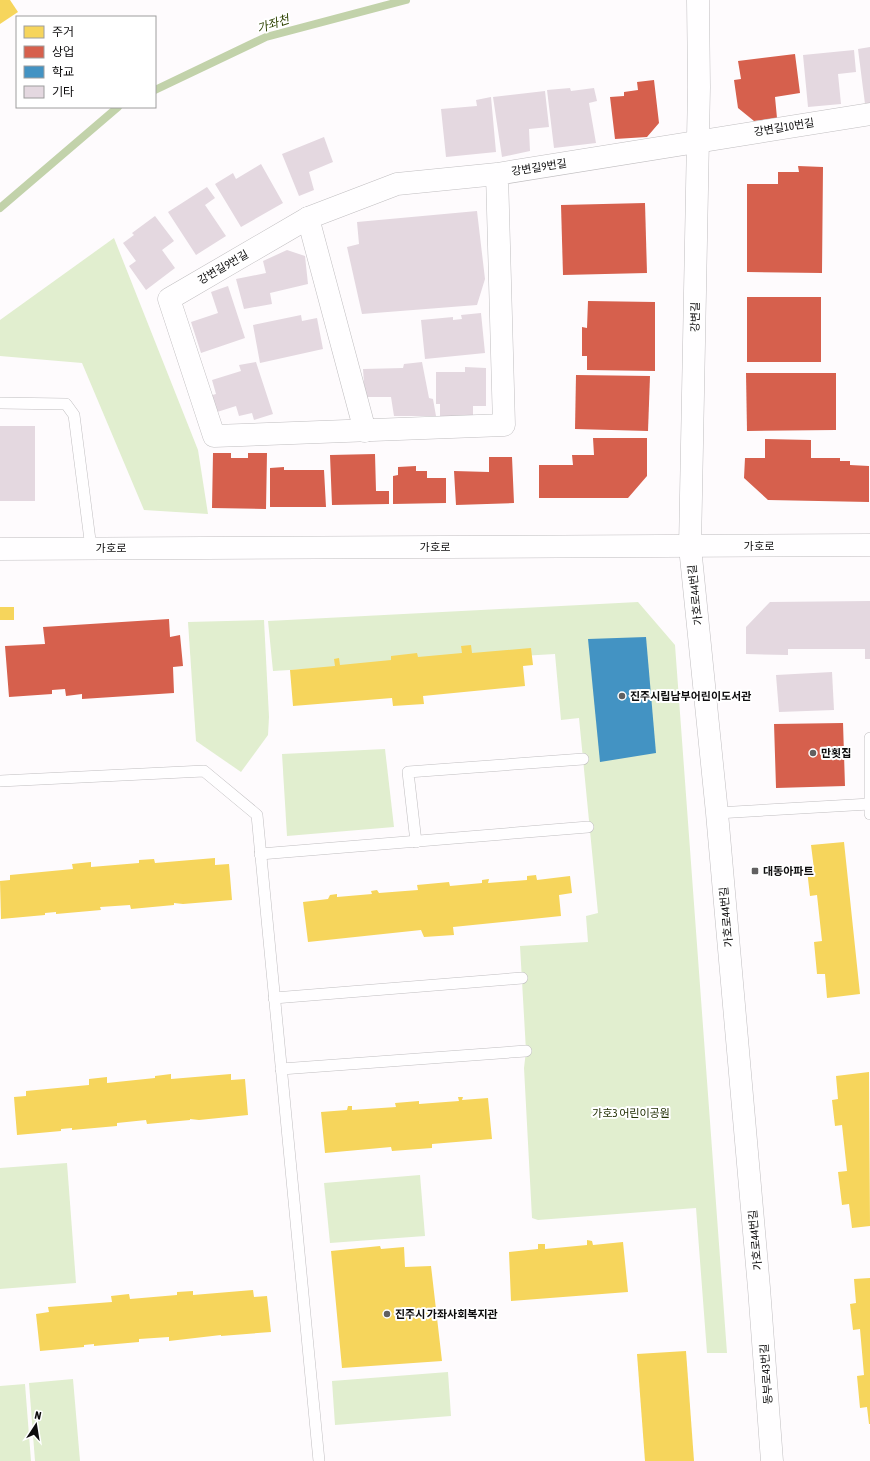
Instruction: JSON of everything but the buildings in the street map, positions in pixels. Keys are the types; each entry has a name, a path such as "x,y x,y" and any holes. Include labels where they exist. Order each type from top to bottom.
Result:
{"street":[{"name":"강변길","path":"690,547 699,87 698,0"},
{"name":"강변길10번길","path":"698,140 870,114"},
{"name":"강변길9번길","path":"497,174 504,425 214,436 169,298 308,218 397,184 497,174 698,140"},
{"path":"308,218 365,431"},
{"name":"가호로","path":"0,549 870,545"},
{"name":"가호로44번길","path":"690,547 717,813 759,1288"},
{"name":"동부로43번길","path":"759,1288 772,1461"}],"lane":[{"path":"0,403 66,404 74,415 91,548"},
{"path":"870,738 870,814"},
{"path":"416,842 408,772 583,759"},
{"path":"0,781 204,771 257,815 319,1461"},
{"path":"717,813 870,804"},
{"path":"260,854 416,842 588,826"},
{"path":"274,998 522,978"},
{"path":"281,1069 526,1051"}],"green space":[{"path":"114,238 198,450 208,514 144,510 82,363 0,356 0,320"},
{"name":"가호3 어린이공원","path":"638,602 675,645 727,1353 707,1353 696,1208 538,1220 532,1218 524,1068 526,1051 520,946 588,942 586,916 598,913 579,718 561,720 555,654 273,671 268,621"},
{"path":"264,620 269,717 268,735 241,772 196,741 188,622"},
{"path":"385,749 394,827 287,836 282,754"},
{"path":"67,1163 76,1283 0,1289 0,1168"},
{"path":"420,1175 425,1236 330,1243 324,1183"},
{"path":"448,1372 451,1416 335,1425 332,1381"},
{"path":"73,1379 80,1461 35,1461 29,1383"},
{"path":"25,1384 31,1461 0,1461 0,1386"}],"waterway":[{"name":"가좌천","path":"156,90 266,37 406,0"},
{"name":"가좌천","path":"0,208 117,108"}],"place":[{"name":"진주시립남부어린이도서관","path":"622,696"},
{"name":"만횟집","path":"813,753"},
{"name":"대동아파트","path":"755,871"},
{"name":"진주시 가좌사회복지관","path":"387,1314"}]}
